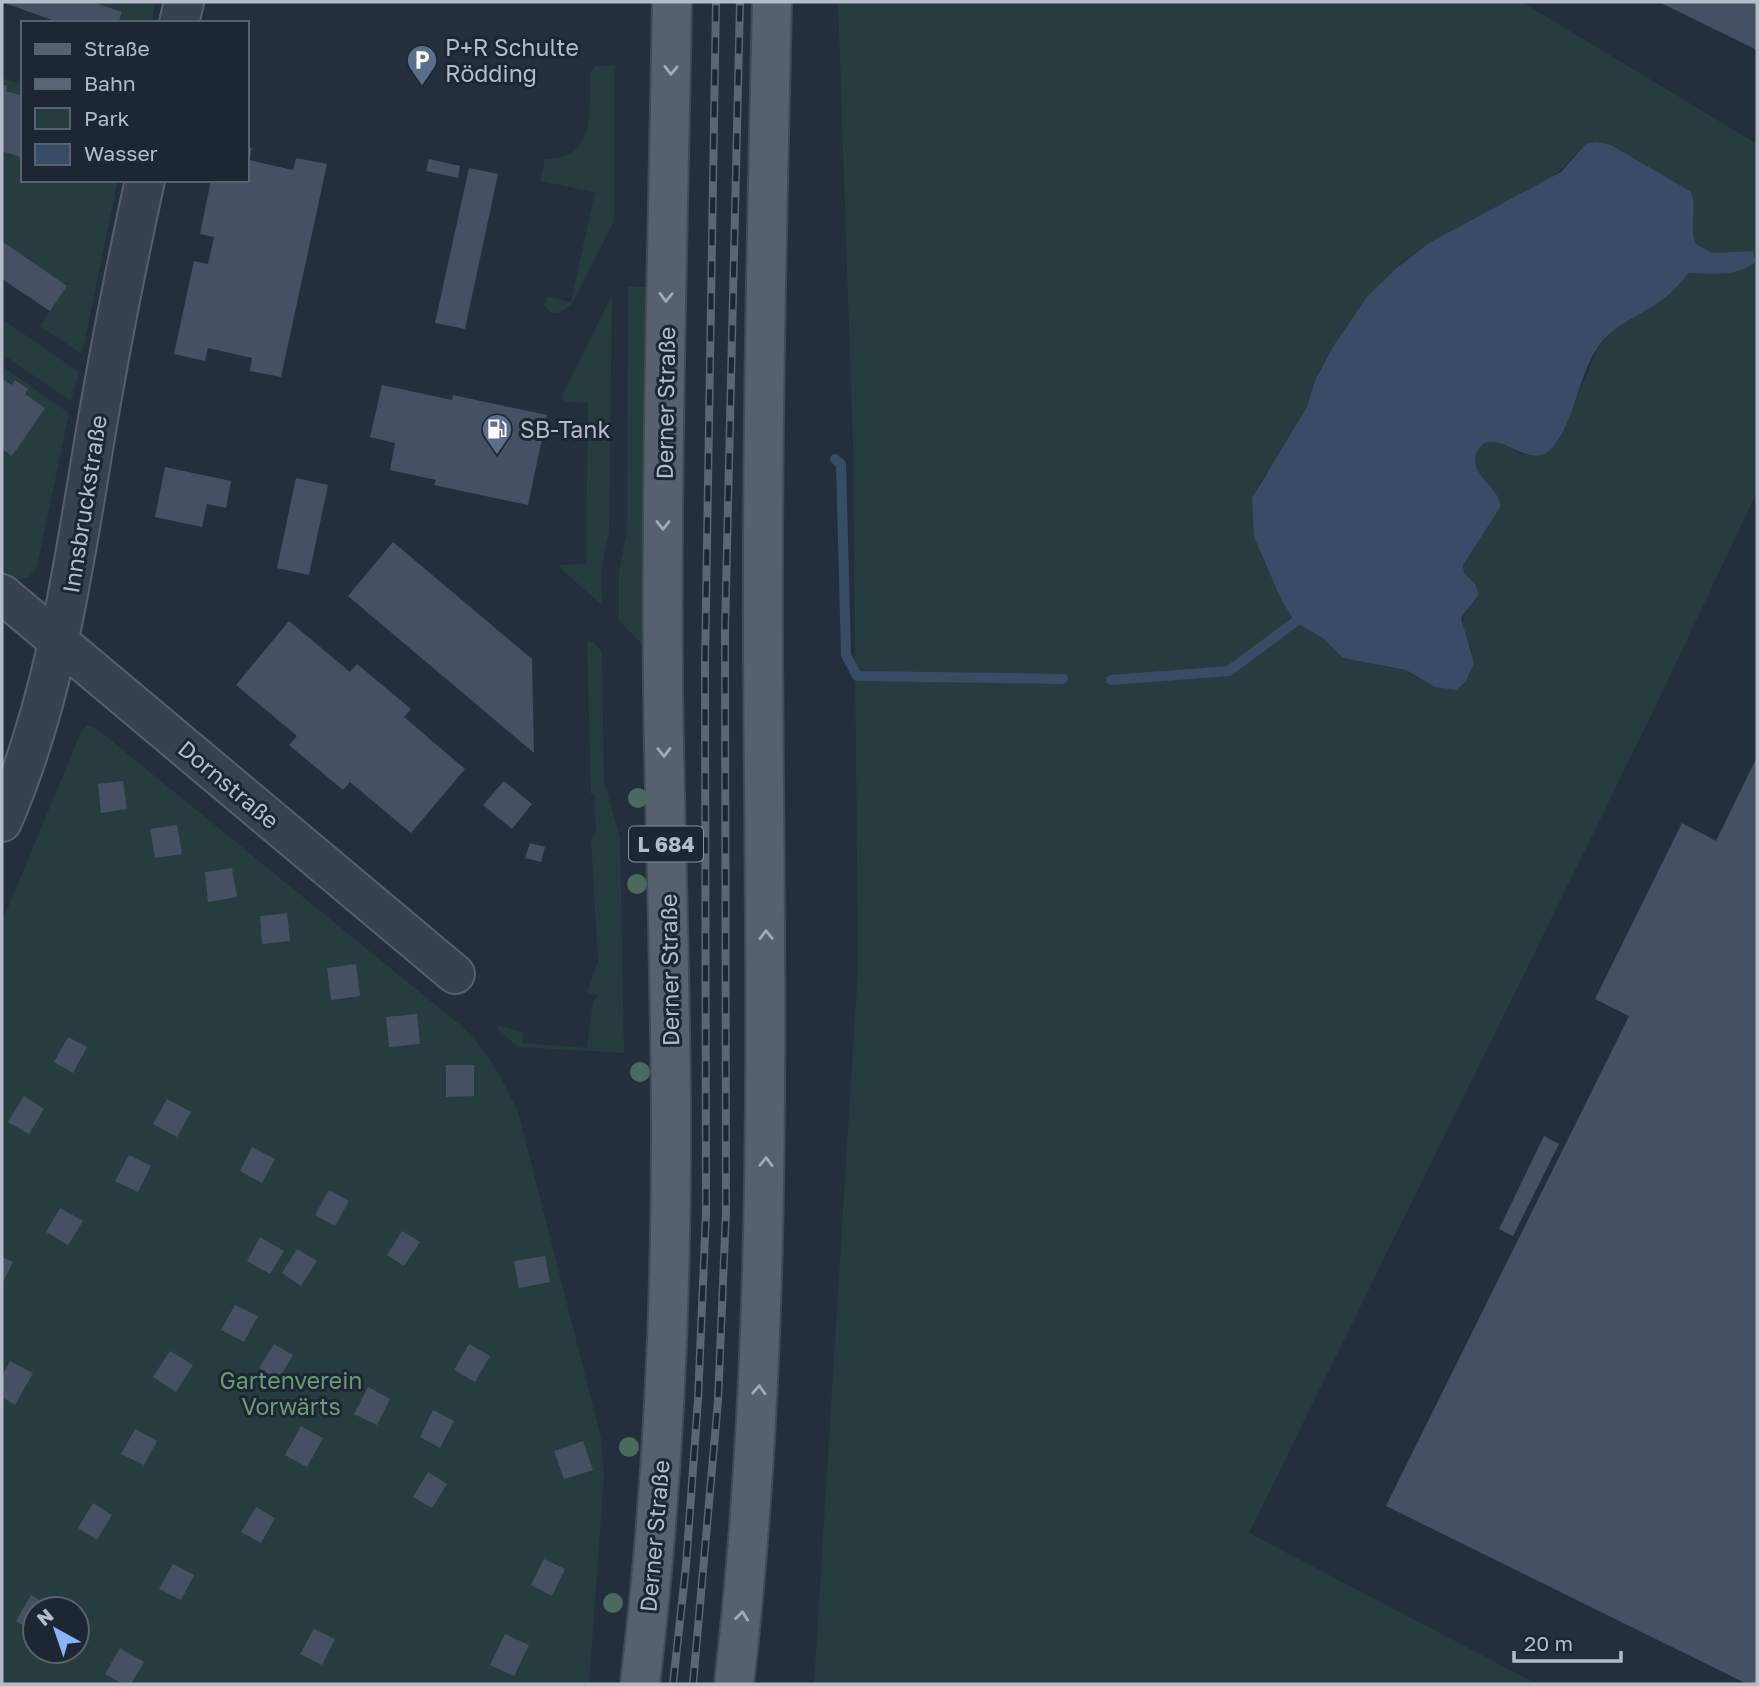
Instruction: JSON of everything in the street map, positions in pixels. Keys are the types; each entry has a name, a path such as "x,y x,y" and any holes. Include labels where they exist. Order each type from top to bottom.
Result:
{"main road":[{"name":"Derner Straße","path":"640,1684 657,1524 669,1293 671,1136 664,786 663,427 672,2"},
{"path":"734,1684 753,1489 765,1224 767,1093 764,459 772,2"}],"street":[{"path":"179,21 184,2"},
{"name":"Innsbruckstraße","path":"2,822 39,720 61,641 123,281 145,182"},
{"name":"Dornstraße","path":"2,594 455,974"}],"green space":[{"path":"93,2 156,2 151,21 119,21 122,12"},
{"path":"838,2 1522,2 1757,144 1757,258 1757,492 1647,724 1249,1533 1537,1684 814,1684 858,967 853,445","holes":["1611,145 1690,191 1694,203 1693,231 1696,244 1712,253 1753,251 1757,258 1735,272 1689,273 1659,302 1617,326 1598,348 1562,432 1522,454 1492,442 1482,445 1476,452 1477,467 1501,505 1463,565 1463,573 1475,584 1479,594 1464,616 1463,622 1473,652 1418,679 1406,670 1343,658 1324,639 1295,622 1259,483 1297,426 1315,380 1339,337 1382,282 1413,254 1537,187 1558,172 1575,154"]},
{"path":"596,66 617,66 614,74 614,221 572,304 559,313 552,313 544,305 548,297 571,302 595,192 540,181 545,159 562,157 574,151 582,142 589,116 590,72"},
{"path":"2,78 21,84 21,182 118,182 82,354 40,326 67,286 2,241"},
{"path":"628,287 647,287 644,646 619,621 619,572 627,530"},
{"path":"612,295 609,531 601,573 602,605 560,568 560,565 586,564 588,403 565,402 562,396"},
{"path":"2,319 79,372 71,401 2,354"},
{"path":"2,366 69,413 37,567 29,577 18,580 2,574"},
{"path":"587,640 593,642 602,652 604,781 620,838 624,1053 518,1047 497,1028 498,1025 524,1033 522,1043 587,1048 593,1001 599,996 587,992 598,961 591,839 596,833 594,794 591,794"},
{"name":"Gartenverein Vorwärts","path":"87,725 97,729 459,1024 487,1055 519,1115 601,1438 604,1476 589,1684 2,1684 2,922 81,732"}],"water":[{"path":"1595,142 1611,145 1690,191 1694,203 1693,231 1696,244 1712,253 1753,251 1756,262 1732,272 1689,273 1662,300 1604,339 1591,359 1562,433 1546,453 1538,456 1528,454 1492,442 1484,443 1478,450 1476,465 1495,492 1501,506 1463,565 1464,573 1475,584 1479,594 1461,618 1474,663 1466,681 1456,690 1435,687 1406,670 1343,658 1324,639 1295,622 1281,599 1254,537 1252,498 1307,407 1315,380 1334,345 1366,298 1395,269 1429,243 1561,172 1586,144"}],"building":[{"path":"2,2 93,2 122,12 119,21 54,21"},
{"path":"1659,2 1757,2 1757,50"},
{"path":"2,84 7,86 6,91 21,95 21,157 2,151"},
{"path":"248,147 252,148 249,160 293,170 296,158 327,164 281,377 250,371 252,358 208,348 205,361 174,354 194,261 208,264 214,237 200,234 211,182 248,182"},
{"path":"429,159 460,166 458,178 426,171"},
{"path":"469,168 498,174 465,329 435,323"},
{"path":"2,241 67,286 50,311 2,279"},
{"path":"2,379 12,385 15,380 28,389 25,394 45,408 12,456 2,449"},
{"path":"382,385 452,400 453,395 547,415 528,505 434,485 436,480 390,470 395,443 370,437"},
{"path":"165,467 231,481 226,508 207,504 202,527 155,517"},
{"path":"296,478 328,485 309,575 277,568"},
{"path":"393,542 532,659 534,753 348,596"},
{"path":"289,621 350,672 357,664 411,709 404,717 465,769 411,833 350,782 343,790 289,745 297,736 236,685"},
{"path":"1757,757 1757,1684 1747,1684 1386,1506 1629,1016 1595,999 1682,823 1716,841"},
{"path":"123,781 127,809 101,813 98,784"},
{"path":"504,781 532,804 512,829 483,805"},
{"path":"177,825 182,854 155,858 150,829"},
{"path":"530,843 545,847 541,862 525,858"},
{"path":"232,868 237,897 208,902 205,872"},
{"path":"287,913 290,941 262,944 260,916"},
{"path":"356,964 360,996 331,1000 327,968"},
{"path":"417,1014 420,1044 389,1047 386,1017"},
{"path":"68,1037 87,1047 73,1073 54,1062"},
{"path":"446,1065 474,1065 474,1096 446,1097"},
{"path":"24,1096 44,1109 29,1134 8,1122"},
{"path":"167,1099 191,1112 177,1137 153,1124"},
{"path":"1544,1136 1559,1144 1513,1236 1499,1229"},
{"path":"252,1147 275,1159 262,1183 240,1171"},
{"path":"129,1155 151,1166 138,1192 115,1181"},
{"path":"329,1190 349,1201 335,1226 315,1215"},
{"path":"60,1208 83,1221 68,1245 46,1232"},
{"path":"402,1231 420,1242 404,1266 387,1255"},
{"path":"260,1237 284,1251 270,1274 247,1261"},
{"path":"297,1249 317,1261 301,1286 282,1273"},
{"path":"545,1256 550,1282 519,1288 514,1261"},
{"path":"2,1257 13,1262 2,1284"},
{"path":"235,1305 258,1316 244,1342 221,1330"},
{"path":"274,1344 293,1355 278,1380 259,1368"},
{"path":"469,1344 490,1356 475,1382 454,1370"},
{"path":"170,1351 193,1365 176,1392 153,1377"},
{"path":"10,1361 33,1373 15,1405 2,1397 2,1376"},
{"path":"368,1387 390,1399 377,1425 354,1414"},
{"path":"433,1410 454,1421 440,1448 420,1437"},
{"path":"301,1426 323,1438 307,1467 285,1455"},
{"path":"135,1429 157,1441 144,1465 121,1454"},
{"path":"583,1441 593,1470 564,1479 554,1451"},
{"path":"428,1472 447,1484 432,1508 413,1497"},
{"path":"93,1503 112,1515 97,1540 78,1528"},
{"path":"256,1507 275,1518 261,1543 241,1532"},
{"path":"544,1559 565,1569 552,1596 531,1585"},
{"path":"173,1564 194,1575 181,1600 159,1589"},
{"path":"314,1629 335,1639 322,1665 300,1654"},
{"path":"505,1634 529,1645 514,1676 490,1665"},
{"path":"120,1648 144,1662 131,1684 123,1684 105,1674"}],"waterway":[{"path":"835,459 841,464 846,655 857,676 1063,679"},
{"path":"1111,680 1229,671 1295,622"}],"railway":[{"path":"673,1684 686,1566 698,1400 706,1213 705,664 716,2"},
{"path":"693,1684 718,1401 726,1211 725,631 740,2"}],"place":[{"name":"P+R Schulte Rödding","path":"422,87"},
{"name":"SB-Tank","path":"497,456"}]}
